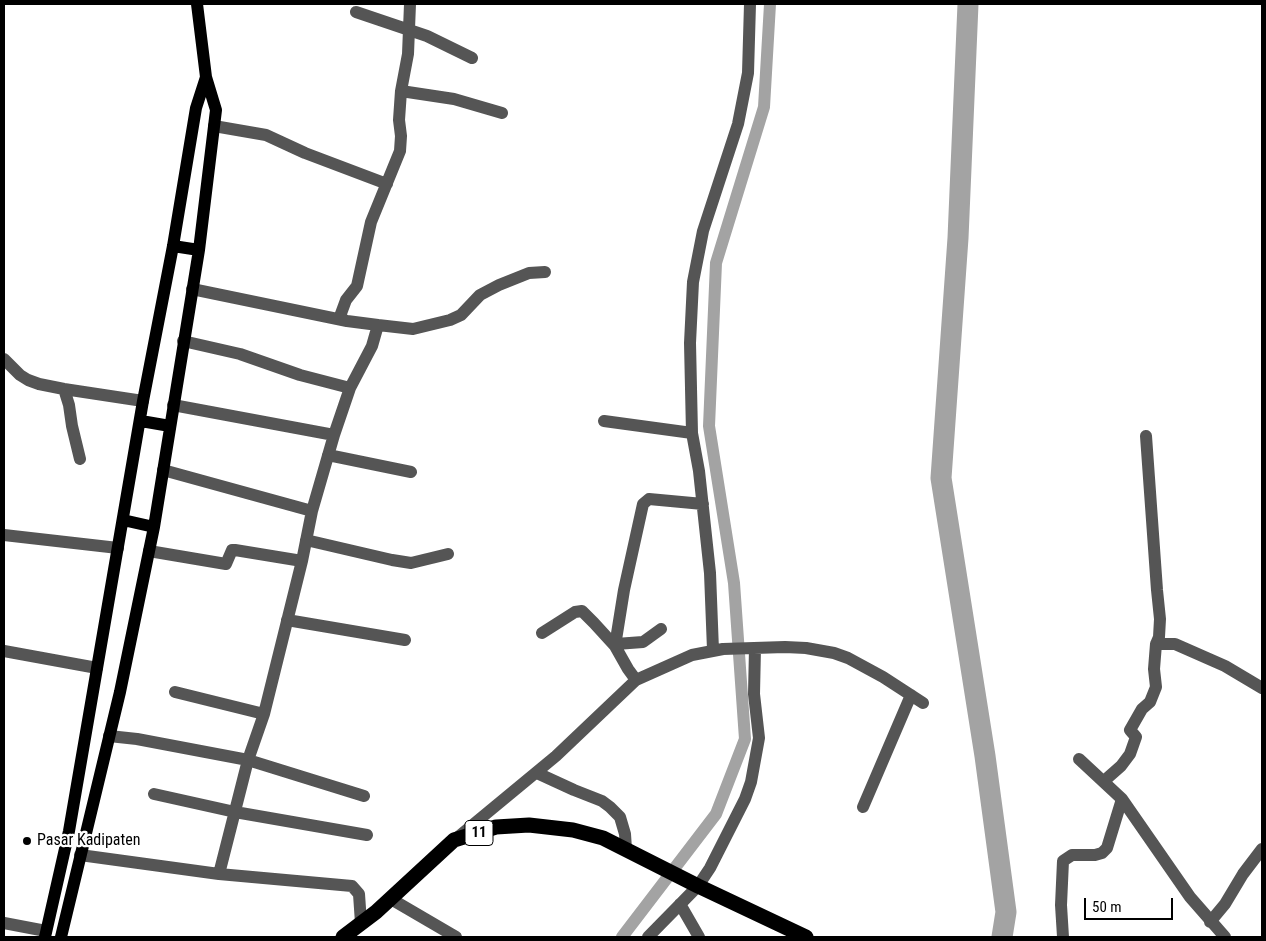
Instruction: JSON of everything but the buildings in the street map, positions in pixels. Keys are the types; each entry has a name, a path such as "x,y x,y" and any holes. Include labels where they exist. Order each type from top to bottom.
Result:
{"highway":[{"name":"11","path":"343,937 390,899 454,840 496,828 529,825 573,830 603,838 806,937"}],"main road":[{"path":"61,937 120,692 154,527 199,250 216,110 206,77 197,4"},
{"path":"45,934 69,831 196,108 206,77"},
{"path":"173,246 199,250"},
{"path":"141,420 170,426"},
{"path":"123,520 154,527"}],"street":[{"path":"339,319 346,300 357,286 368,230 400,151 402,136 399,120 401,91 408,54 410,4"},
{"path":"718,650 703,504 692,433 690,343 693,282 703,230 738,124 748,73 750,4"},
{"path":"356,12 427,36 472,58"},
{"path":"401,91 454,99 502,113"},
{"path":"214,126 266,135 305,153 387,184"},
{"path":"192,289 339,319 378,326 413,329 450,320 462,315 480,295 499,285 529,273 545,272"},
{"path":"219,874 248,760 264,714 302,561 312,511 328,455 350,388 372,346 378,326"},
{"path":"184,341 240,354 300,375 350,388"},
{"path":"4,359 28,380 64,389 144,401"},
{"path":"64,389 80,459"},
{"path":"173,405 334,435"},
{"path":"604,421 692,433"},
{"path":"1104,782 1121,766 1130,754 1136,737 1130,730 1142,709 1150,702 1156,687 1154,668 1160,619 1156,590 1146,436"},
{"path":"328,455 411,472"},
{"path":"163,470 312,511"},
{"path":"616,645 624,590 644,504 649,499 703,504"},
{"path":"4,535 118,548"},
{"path":"306,540 411,563 448,554"},
{"path":"149,551 226,564 232,550 302,561"},
{"path":"542,633 575,612 582,611 616,645 636,680"},
{"path":"287,620 405,640"},
{"path":"616,645 643,642 661,629"},
{"path":"1156,644 1175,644 1225,666 1262,688"},
{"path":"648,937 680,904 691,882 710,868 730,830 751,782 759,738 754,694 752,648"},
{"path":"454,840 537,773 636,680 692,655 718,650 752,648 799,648 834,652 869,669 923,703"},
{"path":"4,651 97,668"},
{"path":"175,692 264,714"},
{"path":"863,807 911,695"},
{"path":"109,736 137,739 248,760 364,796"},
{"path":"1079,759 1122,799 1190,897 1225,937"},
{"path":"537,773 602,801 610,807 620,818 626,849"},
{"path":"154,794 235,812 367,835"},
{"path":"1063,937 1060,905 1063,861 1072,855 1102,854 1107,848 1122,799"},
{"path":"1210,922 1262,850"},
{"path":"80,855 219,874 352,886 359,894 361,923"},
{"path":"390,899 456,937"},
{"path":"680,904 699,937"},
{"path":"4,923 45,934"}],"waterway":[{"path":"622,937 716,814 745,739 734,583 709,426 716,263 764,107 770,4"},
{"path":"968,4 958,238 941,478 985,756 1006,912 1002,937"}],"place":[{"name":"Pasar Kadipaten","path":"27,841"}]}
